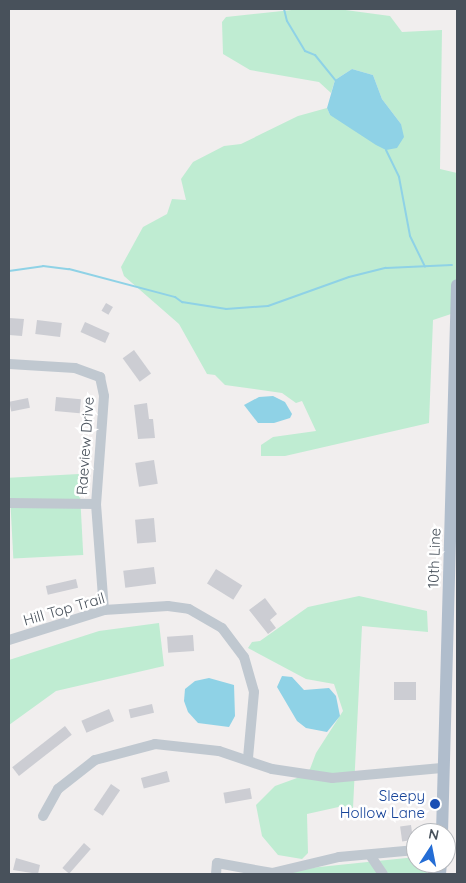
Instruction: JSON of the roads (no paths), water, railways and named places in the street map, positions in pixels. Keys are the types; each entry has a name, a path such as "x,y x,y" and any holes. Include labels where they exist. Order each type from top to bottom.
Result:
{"main road":[{"name":"10th Line","path":"442,823 442,768 457,285"}],"street":[{"name":"Raeview Drive","path":"9,364 75,368 100,377 104,396 96,504 104,610"},
{"path":"9,503 96,504"},
{"name":"Hill Top Trail","path":"9,640 104,610 168,606 189,609 222,628 244,657 252,679 254,692 248,758"},
{"path":"43,816 58,789 73,775 95,760 114,753 171,743 248,758 272,768 332,778 442,768"},
{"path":"216,874 217,863 272,873 339,857 406,851"},
{"path":"370,854 383,874"}],"water":[{"path":"352,69 373,75 382,99 401,124 404,137 397,148 386,150 330,115 327,108 335,80"},
{"path":"273,396 285,402 292,414 290,418 274,423 258,423 244,405 259,397"},
{"path":"282,676 292,677 304,690 329,688 336,696 340,716 327,732 306,728 297,721 277,687"},
{"path":"209,678 234,685 235,716 229,727 198,723 188,712 184,701 185,689 195,681"}],"waterway":[{"path":"284,9 287,21 305,51 315,55 335,80"},
{"path":"386,150 399,177 410,236 425,267"},
{"path":"9,271 43,266 69,269 175,297 182,302 226,309 268,306 349,277 386,268 452,265"}],"place":[{"name":"Sleepy Hollow Lane","path":"435,804"}]}
